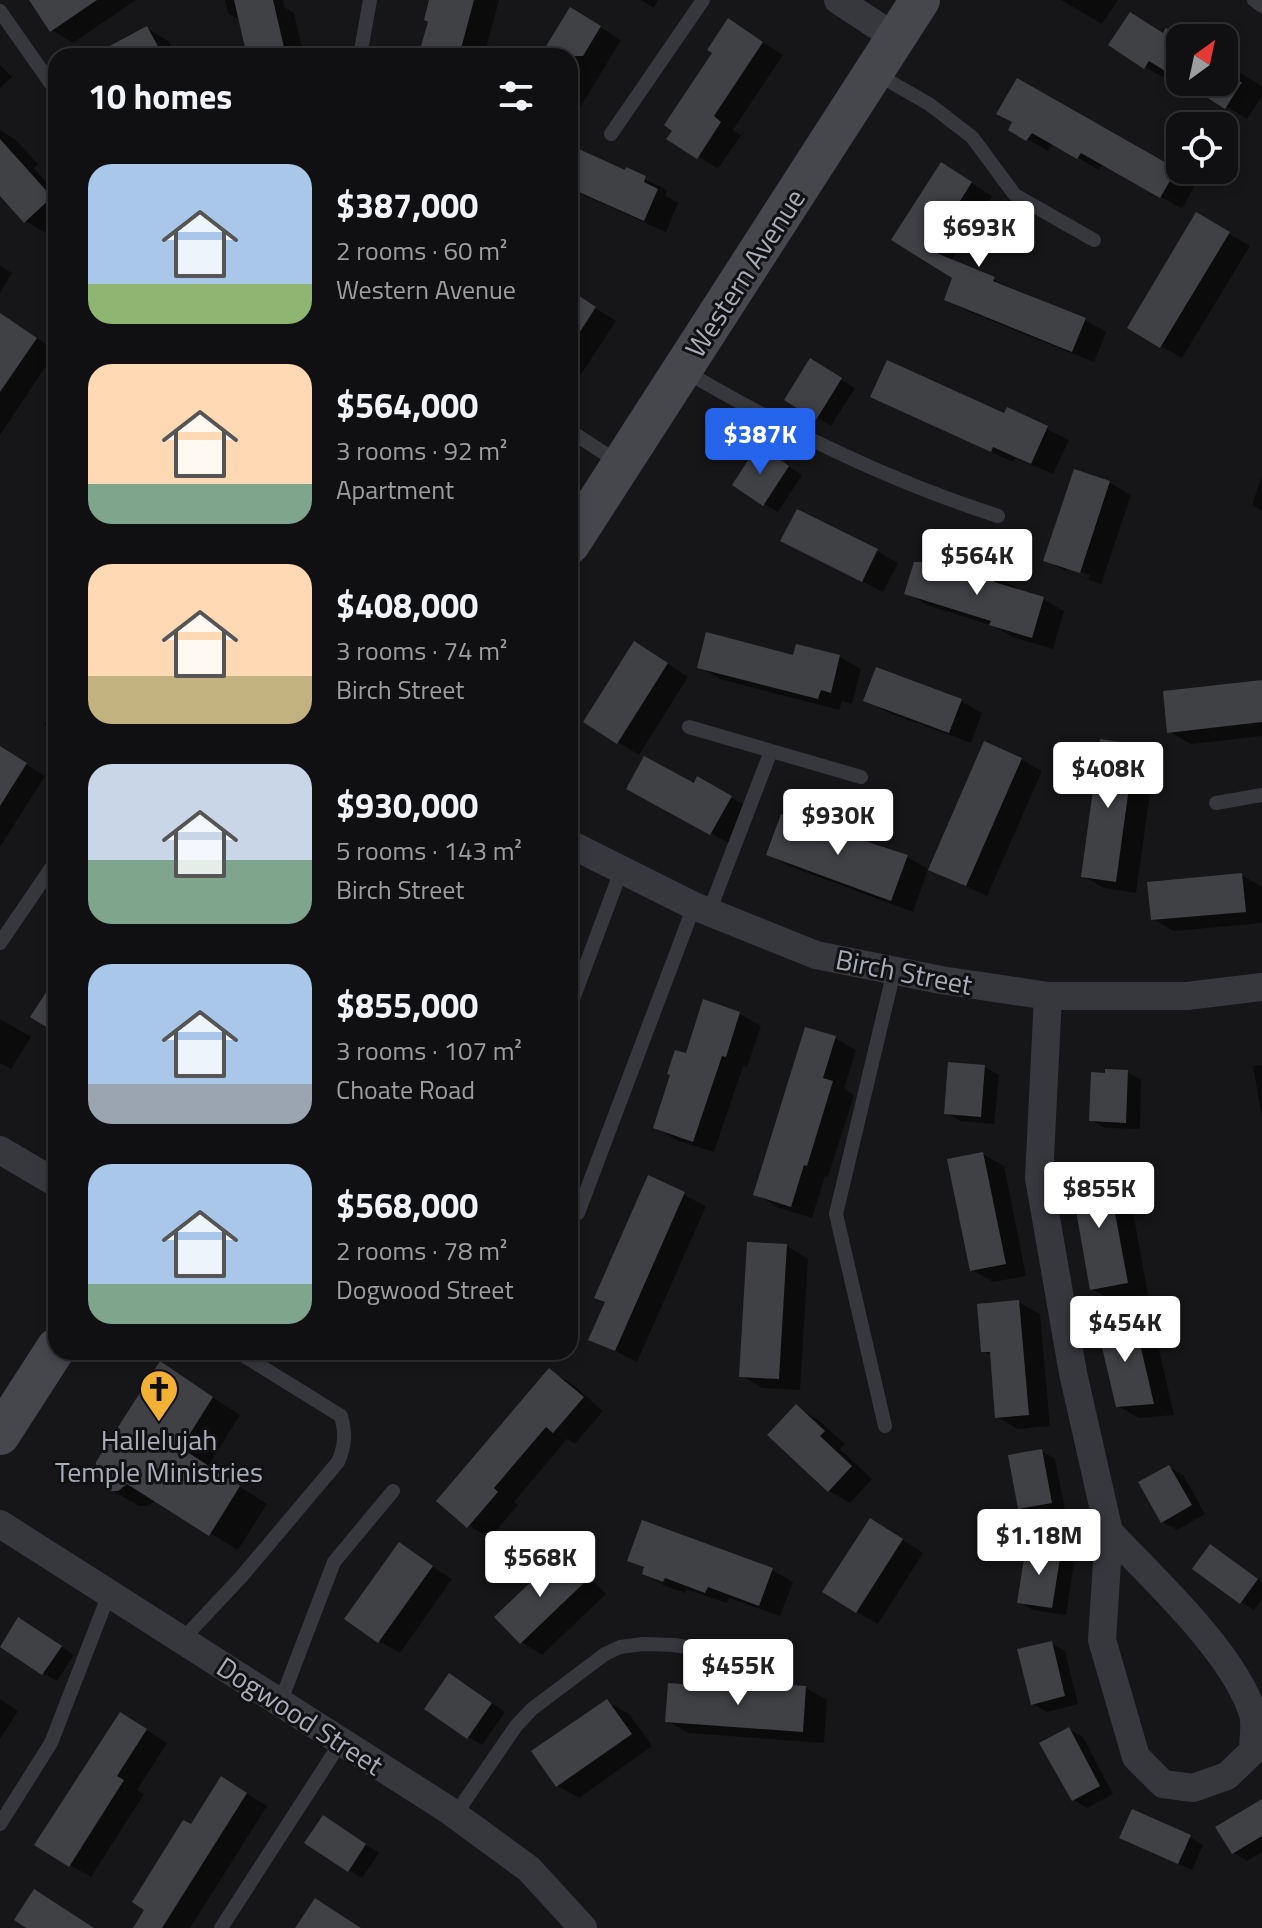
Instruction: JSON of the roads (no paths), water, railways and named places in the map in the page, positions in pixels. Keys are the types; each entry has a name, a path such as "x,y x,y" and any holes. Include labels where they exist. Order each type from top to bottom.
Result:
{"main road":[{"name":"Western Avenue","path":"578,532 920,0"},
{"path":"0,1435 48,1360"}],"street":[{"path":"838,0 896,38"},
{"name":"Birch Street","path":"578,848 701,909 816,955 894,971 1048,996 1187,996 1262,987"},
{"path":"1048,996 1039,1178 1073,1373 1109,1532 1102,1640 1136,1757 1163,1784 1193,1788 1227,1776 1253,1751 1254,1718 1241,1684 1183,1609 1109,1532"},
{"path":"1,1151 48,1178"},
{"name":"Dogwood Street","path":"0,1524 455,1815 529,1869 583,1928"}],"lane":[{"path":"361,48 370,0"},
{"path":"611,134 703,0"},
{"path":"1254,0 1262,6"},
{"path":"0,11 48,80"},
{"path":"875,72 929,104 972,137 1015,195 1094,240"},
{"path":"683,370 763,416 842,456 932,495 998,516"},
{"path":"578,436 622,464"},
{"path":"689,727 861,777"},
{"path":"578,1213 701,909 771,751"},
{"path":"1216,803 1262,795"},
{"path":"578,986 621,871"},
{"path":"0,943 48,873"},
{"path":"885,1426 836,1214 894,971"},
{"path":"182,1640 242,1576 338,1462 344,1450 346,1433 341,1416 251,1360"},
{"path":"280,1703 334,1562 393,1491"},
{"path":"0,1824 51,1743 109,1594"},
{"path":"455,1815 516,1726 532,1709 605,1654 620,1647 643,1644 674,1645 743,1656"},
{"path":"221,1928 341,1742"}],"place":[{"name":"Hallelujah Temple Ministries","path":"159,1423"}]}
